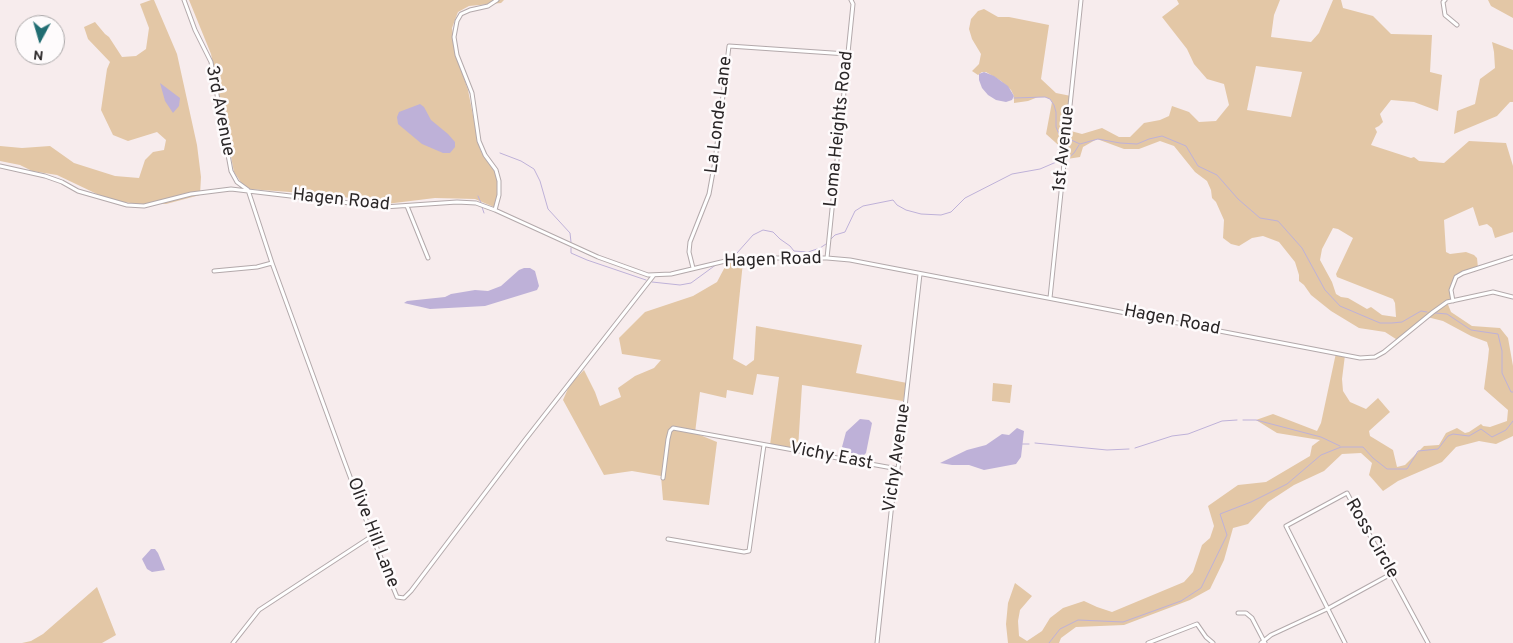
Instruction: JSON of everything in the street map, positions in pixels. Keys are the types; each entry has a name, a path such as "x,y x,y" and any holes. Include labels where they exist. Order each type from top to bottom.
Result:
{"street":[{"name":"3rd Avenue","path":"184,0 195,30 211,62 231,171 237,182 248,190"},
{"path":"496,210 499,181 496,170 487,158 479,141 472,92 457,54 454,37 456,25 461,14 485,7 497,0"},
{"name":"Loma Heights Road","path":"827,258 851,0"},
{"name":"1st Avenue","path":"1050,298 1081,0"},
{"path":"1445,0 1443,2 1445,14 1457,25"},
{"name":"La Londe Lane","path":"693,268 689,252 690,244 709,194 729,46 847,54"},
{"name":"Hagen Road","path":"0,166 45,176 62,182 78,191 127,205 144,206 191,194 231,189 384,207 457,202 478,204 496,210 598,257 643,274 671,274 738,258 827,258 850,260 1365,358 1375,357 1384,352 1447,302 1493,292 1513,297"},
{"name":"Olive Hill Lane","path":"248,190 272,263 372,536 395,594 400,599 404,598 654,275"},
{"path":"406,206 428,258"},
{"path":"1453,301 1451,290 1456,277 1513,257"},
{"path":"214,271 258,267 272,263"},
{"name":"Vichy Avenue","path":"877,643 920,274"},
{"name":"Vichy East","path":"663,478 668,439 673,428 898,469"},
{"name":"Vichy East","path":"668,539 744,552 749,551 764,444"},
{"name":"Ross Circle","path":"1327,609 1286,526 1347,493 1428,643"},
{"path":"233,643 259,610 372,536"},
{"path":"1238,613 1246,612 1250,615 1263,642 1271,635 1327,609 1391,574"},
{"path":"1327,609 1345,643"},
{"path":"1148,643 1197,624 1213,643"}],"shaded area":[{"path":"154,0 177,54 197,145 201,177 200,195 166,204 150,203 146,205 116,201 57,175 32,171 20,165 0,161 0,146 22,148 50,146 74,163 115,176 139,178 145,160 153,152 164,150 166,140 157,132 128,141 113,135 101,110 107,69 110,62 88,39 84,27 95,22 109,37 122,57 136,56 146,49 149,28 140,4"},
{"path":"189,0 504,0 501,3 469,6 458,12 452,28 456,55 468,90 479,146 482,154 497,175 499,184 494,207 475,199 435,198 386,204 331,195 248,189 244,187 234,172 211,54"},
{"path":"1177,0 1280,0 1274,15 1271,37 1311,42 1319,33 1333,0 1341,0 1343,8 1373,16 1391,34 1432,35 1430,72 1442,75 1438,111 1414,102 1391,100 1380,114 1383,122 1375,128 1377,132 1371,145 1411,158 1414,157 1419,161 1444,163 1469,141 1506,143 1513,166 1513,232 1495,238 1492,228 1487,224 1479,226 1473,207 1444,220 1446,252 1450,254 1466,252 1474,255 1477,258 1478,268 1455,277 1451,290 1453,301 1447,302 1451,312 1472,326 1500,328 1508,338 1513,366 1513,436 1496,444 1479,441 1456,447 1442,462 1398,481 1383,491 1369,475 1372,463 1361,453 1342,454 1324,471 1294,485 1268,502 1248,524 1233,528 1224,560 1210,589 1190,600 1124,625 1076,627 1061,638 1059,643 1008,643 1006,624 1008,603 1015,583 1032,596 1020,610 1018,621 1019,636 1027,641 1042,631 1050,618 1063,608 1084,601 1112,612 1184,582 1193,572 1202,545 1210,538 1214,526 1208,506 1238,485 1266,482 1310,456 1312,446 1320,440 1277,433 1256,420 1273,414 1317,431 1321,423 1336,353 1345,355 1342,379 1343,391 1350,402 1366,409 1378,398 1390,412 1369,431 1370,436 1393,450 1397,467 1405,465 1424,446 1439,445 1446,433 1457,428 1465,433 1481,424 1490,427 1507,421 1508,410 1484,389 1489,349 1487,342 1443,321 1427,317 1399,341 1385,332 1359,328 1331,311 1311,295 1299,281 1295,262 1279,242 1263,236 1252,238 1239,246 1231,244 1223,238 1224,220 1216,202 1212,198 1207,181 1195,172 1174,146 1160,141 1139,149 1124,149 1097,139 1083,147 1080,157 1067,159 1065,151 1046,134 1052,102 1050,99 1038,97 1014,103 1014,96 1011,90 1001,81 986,72 978,75 972,71 979,64 981,54 972,39 969,29 971,19 978,11 984,9 998,17 1009,17 1049,25 1041,79 1056,93 1071,96 1067,130 1082,134 1102,128 1119,137 1130,137 1144,123 1169,116 1172,106 1189,112 1199,122 1216,121 1229,105 1224,84 1207,79 1194,64 1187,49 1162,17 1179,4","holes":["1256,66 1302,72 1291,117 1247,110","1333,228 1353,238 1336,274 1337,277 1393,299 1396,317 1382,315 1371,307 1367,309 1348,298 1336,294 1320,260 1322,249"]},
{"path":"1488,0 1513,0 1513,18 1491,6"},
{"path":"1492,42 1513,50 1513,102 1510,102 1497,116 1454,134 1457,111 1475,104 1480,79 1495,68"},
{"path":"984,72 994,76 1008,86 1014,96 1012,100 1006,102 996,100 988,95 982,88 979,80 979,74"},
{"path":"160,83 180,98 179,106 173,113 165,101"},
{"path":"420,104 424,107 431,120 455,142 455,147 450,153 443,153 422,144 398,124 397,117 399,112"},
{"path":"743,262 733,359 746,366 754,360 756,326 862,345 856,373 907,383 903,401 802,385 798,449 770,445 779,377 757,374 753,395 727,390 726,398 700,392 695,433 717,442 709,505 663,500 661,476 632,471 604,475 563,400 570,384 584,370 600,406 621,397 618,388 635,376 654,368 661,360 622,354 619,338 645,312 693,296 717,282 727,263"},
{"path":"530,268 535,271 539,286 537,290 485,306 430,309 404,303 475,290 488,291 501,286 519,270"},
{"path":"993,383 1012,385 1010,403 992,401"},
{"path":"860,419 869,420 872,423 864,455 853,454 842,447 846,432"},
{"path":"1017,428 1024,431 1021,457 1016,464 984,470 969,465 940,463 967,450 986,445 1002,434 1009,435"},
{"path":"151,549 155,549 158,553 165,570 152,572 147,569 142,559"},
{"path":"97,587 116,635 102,643 22,643 31,641 43,634"}],"waterway":[{"path":"1014,98 1045,97 1050,99 1056,112 1056,127 1059,134 1064,137"},
{"path":"1069,139 1080,144 1098,139 1137,144 1162,136 1186,146 1198,166 1217,175 1238,199 1260,218 1278,221 1302,248 1325,290 1340,306 1380,323 1402,322 1421,311 1427,312"},
{"path":"1067,159 1079,145"},
{"path":"500,153 521,161 534,169 540,181 548,209 570,233 571,242"},
{"path":"831,239 835,235 845,232 855,211 863,206 893,200 897,205 906,210 921,214 941,215 951,212 965,198 1012,174 1040,169 1061,160"},
{"path":"478,196 481,203"},
{"path":"482,207 484,213"},
{"path":"730,257 737,253 753,235 763,230 773,232 794,251 808,252 826,244"},
{"path":"571,248 571,253 587,260 646,280"},
{"path":"652,282 680,285 691,283 717,264"},
{"path":"1435,313 1447,314 1471,330 1498,334 1502,351 1502,373 1511,392 1513,392"},
{"path":"1135,448 1172,436 1188,434 1222,421 1237,420"},
{"path":"1243,420 1256,420 1321,437 1340,446"},
{"path":"1049,643 1060,629 1078,620 1123,622 1181,601 1201,588 1227,535 1220,514 1251,502 1287,484 1321,455 1341,447 1363,447 1387,469 1407,469 1418,451 1438,449 1448,436 1453,434 1469,436 1481,429 1492,437 1506,430 1513,421"},
{"path":"1035,443 1107,450 1129,449"},
{"path":"1022,444 1029,444"}]}
